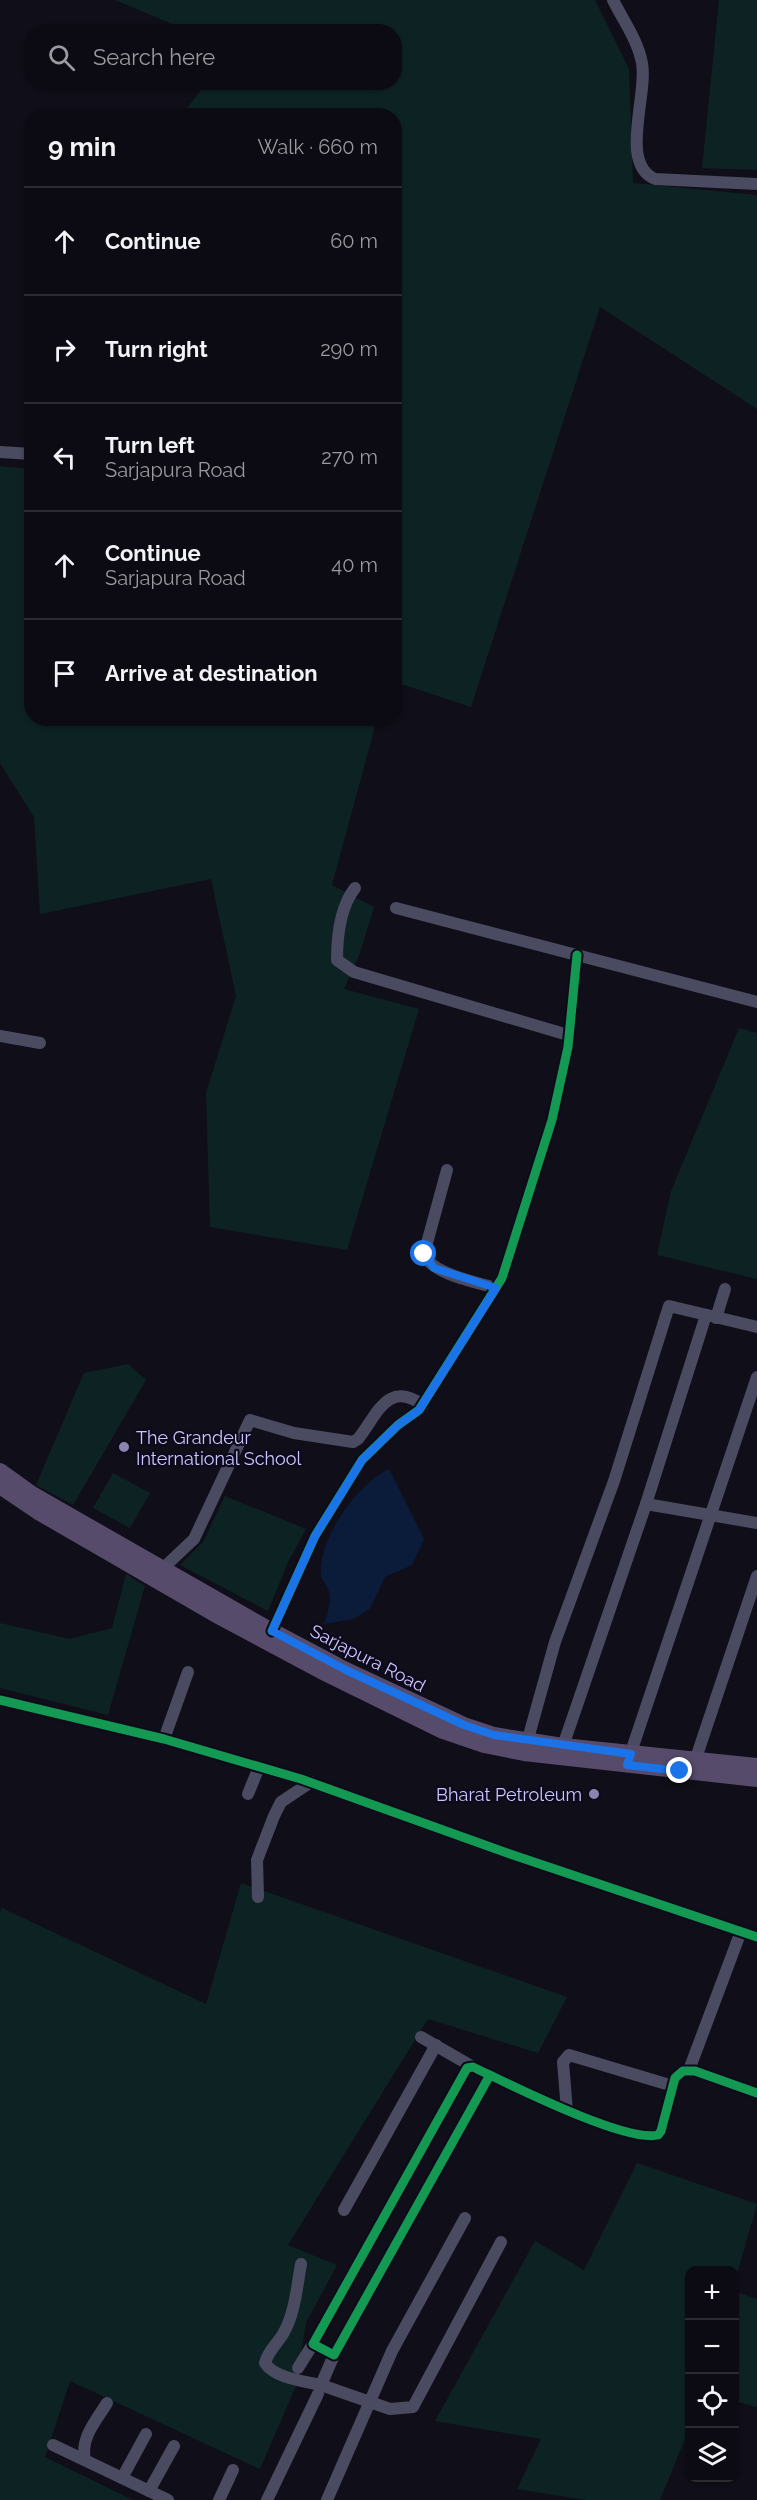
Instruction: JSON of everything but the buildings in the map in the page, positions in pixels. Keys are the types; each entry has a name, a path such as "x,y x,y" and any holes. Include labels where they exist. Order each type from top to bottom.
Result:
{"main road":[{"name":"Sarjapura Road","path":"0,1471 158,1574 321,1671 442,1731 484,1745 526,1747 629,1759 757,1779"},
{"name":"Sarjapura Road","path":"0,1486 40,1514 434,1712 526,1747 563,1746 629,1759 757,1766"}],"street":[{"path":"613,0 642,61 643,84 636,154 641,169 655,179 757,184"},
{"path":"0,452 24,454"},
{"path":"355,888 348,898 337,945 337,960 354,972 568,1035"},
{"path":"396,908 757,1002"},
{"path":"272,1631 315,1536 362,1460 423,1405 502,1278 552,1120 568,1047 577,956"},
{"path":"0,1036 40,1043"},
{"path":"447,1170 424,1254 425,1259 434,1268 496,1288"},
{"path":"563,1746 711,1316 725,1289"},
{"path":"526,1747 555,1642 614,1481 669,1306 757,1327"},
{"path":"629,1759 757,1377"},
{"path":"158,1574 194,1539 250,1420 294,1433 353,1442 358,1439 388,1399 397,1395 412,1397 423,1405"},
{"path":"646,1503 757,1523"},
{"path":"695,1761 757,1576"},
{"path":"164,1739 188,1672"},
{"path":"0,1700 164,1739 310,1782 740,1934 757,1937"},
{"path":"248,1794 259,1767"},
{"path":"258,1897 257,1860 274,1816 281,1802 310,1782"},
{"path":"689,2070 740,1934"},
{"path":"421,2037 473,2067 567,2111 643,2137 658,2135 673,2086 679,2074 689,2070 757,2093"},
{"path":"344,2210 436,2045"},
{"path":"567,2111 563,2062 569,2055 673,2086"},
{"path":"298,2368 467,2068 473,2067"},
{"path":"267,2500 320,2390 334,2355 490,2075"},
{"path":"327,2500 392,2351 465,2218"},
{"path":"301,2264 286,2325 265,2362 269,2369 320,2390 390,2409 413,2407 501,2242"},
{"path":"313,2344 334,2355"},
{"path":"85,2460 82,2449 85,2439 107,2403"},
{"path":"122,2478 146,2434"},
{"path":"53,2445 168,2500"},
{"path":"149,2491 174,2446"},
{"path":"219,2500 233,2470"}],"green space":[{"path":"115,0 595,0 629,69 633,183 757,195 757,409 600,307 471,707 402,684 402,108 187,108 201,90 402,90 402,24 172,24"},
{"path":"719,0 757,0 757,170 702,168"},
{"path":"0,466 24,468 24,726 375,726 332,885 374,907 360,953 344,989 419,1009 347,1250 210,1227 206,1093 236,996 211,879 40,914 34,817 0,763"},
{"path":"739,1028 757,1033 757,1279 657,1255 671,1191"},
{"path":"128,1364 146,1380 73,1505 36,1485 84,1373"},
{"path":"113,1473 150,1493 130,1528 93,1508"},
{"path":"225,1496 306,1529 288,1562 268,1611 180,1565 203,1542"},
{"path":"126,1574 145,1586 108,1715 0,1688 0,1623 70,1639 112,1628"},
{"path":"241,1883 567,1997 538,2053 428,2019 288,2245 337,2265 306,2323 296,2386 260,2469 70,2381 45,2457 133,2500 0,2500 0,1912 2,1908 206,2004"},
{"path":"637,2163 757,2204 739,2267 685,2266 685,2439 660,2500 586,2500 517,2489 541,2439 435,2421 535,2241 584,2270"},
{"path":"739,2293 757,2299 757,2407 739,2402"}],"water":[{"path":"389,1469 424,1539 412,1565 385,1577 370,1609 353,1619 324,1624 330,1599 321,1575 326,1545 342,1514 353,1500 364,1487"}],"cycle path":[{"path":"272,1631 315,1536 362,1460 398,1425 419,1410 502,1278 552,1120 568,1047 577,955"},
{"path":"0,1700 164,1739 301,1779 510,1854 757,1937"},
{"path":"490,2075 334,2355 313,2344 467,2068 473,2067 489,2075 512,2086 538,2098 594,2121 642,2135 658,2135 661,2131 675,2078 683,2071 695,2071 757,2093"}],"place":[{"name":"The Grandeur International School","path":"124,1447"},
{"name":"Bharat Petroleum","path":"594,1794"}],"route":[{"path":"424,1254 425,1259 434,1268 496,1288 419,1410 398,1425 362,1460 315,1536 272,1631 346,1670 464,1725 494,1735 631,1754 627,1765 680,1771"}]}
